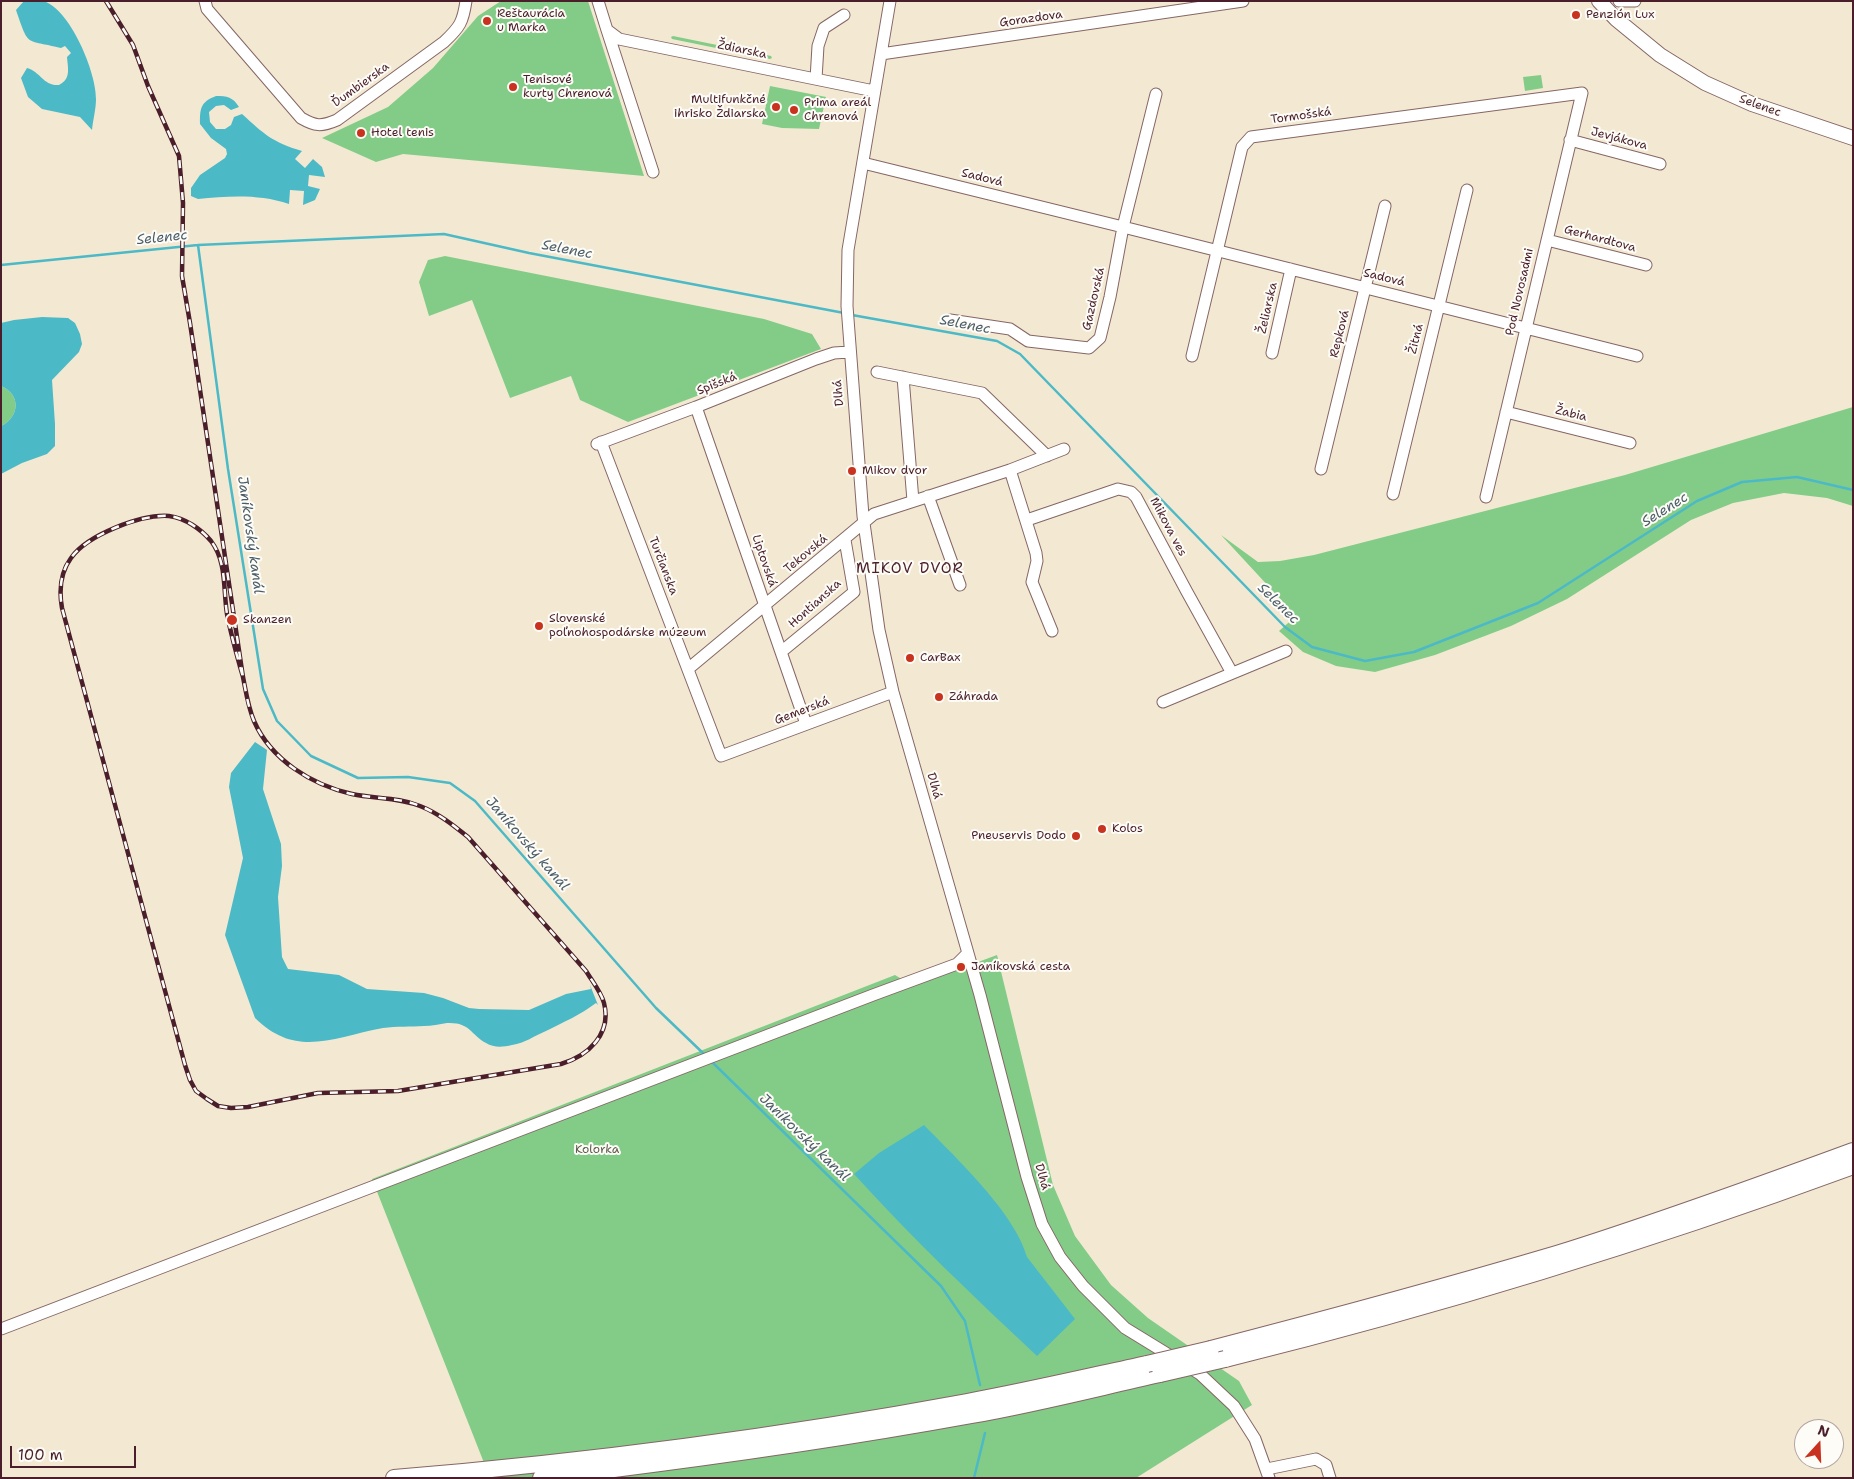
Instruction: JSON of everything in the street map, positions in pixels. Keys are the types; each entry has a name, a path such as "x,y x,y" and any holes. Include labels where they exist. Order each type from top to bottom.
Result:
{"highway":[{"path":"394,1478 632,1453 820,1426 968,1402 1147,1364 1211,1349 1421,1293 1558,1253 1710,1203 1853,1151"},
{"path":"541,1478 823,1441 972,1415 1225,1359 1399,1314 1549,1270 1715,1216 1853,1166"}],"main road":[{"name":"Selenec","path":"1599,1 1632,33 1672,64 1705,83 1735,97 1853,138"}],"street":[{"name":"Ďumbierska","path":"205,1 207,9 300,118 312,124 326,125 337,120 452,35 464,18 466,1"},
{"path":"598,1 653,172"},
{"name":"Dlhá","path":"890,1 848,250 847,321 864,524 879,630 893,692 980,994 1027,1176 1042,1224 1060,1257 1082,1286 1125,1328 1200,1374 1234,1406 1255,1439 1268,1473"},
{"name":"Gorazdova","path":"881,54 1166,6 1243,1"},
{"path":"1619,1 1635,1"},
{"path":"816,79 818,46 824,28 844,15"},
{"name":"Ždiarska","path":"607,30 619,39 874,91"},
{"name":"Pod Novosadmi","path":"1486,497 1582,93"},
{"name":"Tormošská","path":"1192,356 1242,147 1251,137 1582,93"},
{"path":"1123,227 1156,94"},
{"name":"Jevjákova","path":"1570,140 1660,164"},
{"name":"Sadová","path":"863,163 1637,356"},
{"name":"Žitná","path":"1393,494 1467,190"},
{"name":"Repková","path":"1321,469 1385,206"},
{"name":"Gazdovská","path":"950,320 1010,329 1028,341 1089,348 1100,338 1123,227"},
{"name":"Gerhardtova","path":"1547,240 1646,265"},
{"name":"Želiarska","path":"1272,354 1291,269"},
{"name":"Spišská","path":"599,443 696,407 822,356 849,352"},
{"path":"877,372 982,393 1047,456"},
{"path":"903,377 913,500"},
{"name":"Liptovská","path":"696,407 806,724"},
{"name":"Žabia","path":"1506,412 1630,443"},
{"name":"Turčianska","path":"599,443 721,756"},
{"name":"Tekovská","path":"688,669 874,514 1010,470 1064,449"},
{"path":"1010,470 1036,553 1037,561 1032,582 1052,631"},
{"name":"Mikova ves","path":"1027,520 1118,489 1131,492 1136,497 1186,592 1232,673"},
{"path":"928,496 960,585"},
{"name":"Hontianska","path":"781,652 854,592 845,540"},
{"path":"1163,702 1286,651"},
{"name":"Gemerská","path":"721,756 893,692"},
{"path":"1,1328 957,964 967,954"},
{"path":"1268,1473 1316,1459 1326,1465 1330,1478"}],"green space":[{"name":"Tenisové kurty Chrenová","path":"501,1 588,1 644,176 403,154 376,162 322,138 388,107 433,68 478,16"},
{"path":"671,37 771,56 772,58 672,39"},
{"path":"1541,75 1543,88 1525,91 1523,77"},
{"name":"Prima areál Chrenová","path":"770,86 826,97 819,129 782,128 762,124"},
{"path":"445,256 764,319 812,334 821,349 628,422 580,400 571,376 510,398 472,300 429,316 419,282 428,260"},
{"path":"1,386 12,394 16,406 12,417 1,426"},
{"path":"1853,407 1853,506 1827,498 1784,493 1733,503 1691,520 1567,599 1511,626 1435,655 1375,672 1336,666 1303,652 1279,631 1296,616 1221,535 1258,562 1280,561 1314,555 1625,475"},
{"name":"Kolorka","path":"997,955 1053,1185 1075,1236 1111,1285 1148,1318 1239,1381 1252,1405 1136,1478 490,1478 372,1179 895,975 913,986"}],"water":[{"path":"24,1 43,1 53,6 72,28 80,43 92,74 95,88 96,103 92,130 80,117 42,109 28,97 21,78 27,68 36,72 49,83 59,85 67,77 67,57 71,53 65,46 61,48 41,44 30,40 26,36 16,10"},
{"path":"216,96 229,98 239,107 231,110 224,105 216,106 209,112 210,122 216,129 225,129 231,125 234,117 242,114 269,137 302,151 295,159 305,168 313,159 322,167 325,177 309,175 308,186 320,189 315,200 303,205 304,191 290,190 289,204 255,197 198,199 191,196 191,188 200,175 225,158 227,154 226,149 211,138 200,124 202,107 207,101"},
{"path":"42,317 68,318 75,323 82,344 79,352 52,380 55,446 47,454 22,463 1,474 1,426 12,417 16,406 12,394 1,386 1,323"},
{"path":"255,742 267,750 263,789 281,844 282,866 278,897 282,957 288,969 339,975 367,989 424,993 469,1008 479,1009 529,1010 566,994 591,989 590,985 598,1005 596,1003 572,1018 525,1041 502,1047 489,1045 469,1029 455,1023 383,1028 316,1042 301,1042 271,1031 255,1018 225,935 243,858 229,787 231,773"},
{"path":"924,1125 998,1205 1010,1222 1027,1257 1075,1319 1037,1356 921,1244 854,1174 879,1153"}],"waterway":[{"name":"Selenec","path":"1,265 198,245 444,234 529,253 844,313"},
{"name":"Janíkovský kanál","path":"198,245 228,469 263,689 277,721 311,756 358,778 408,777 450,783 475,801 656,1008 705,1055"},
{"name":"Selenec","path":"852,315 997,341 1020,354 1285,627 1312,647 1365,661 1414,652 1538,603 1697,501 1742,482 1797,477 1853,490"},
{"name":"Janíkovský kanál","path":"711,1061 941,1286 965,1321 980,1385"},
{"name":"Janíkovský kanál","path":"974,1478 985,1433"}],"railway":[{"path":"106,1 133,45 148,86 179,156 183,203 182,276 243,677 254,721 261,735 271,748 294,769 308,777 337,790 352,794 412,803 439,816 468,837 586,971 599,991 606,1014 601,1034 589,1049 561,1064 398,1091 318,1093 248,1107 231,1108 218,1106 196,1091 185,1065 62,608 61,582 67,564 89,541 130,522 144,518 169,516 181,519 198,528 211,541 220,558 227,614 243,677"}],"place":[{"name":"Penzión Lux","path":"1576,15"},
{"name":"Reštaurácia u Marka","path":"487,21"},
{"name":"Tenisové kurty Chrenová","path":"513,87"},
{"name":"Multifunkčné ihrisko Ždiarska","path":"776,107"},
{"name":"Prima areál Chrenová","path":"794,110"},
{"name":"Hotel tenis","path":"361,133"},
{"name":"Mikov dvor","path":"852,471"},
{"name":"Skanzen","path":"232,620"},
{"name":"Slovenské poľnohospodárske múzeum","path":"539,626"},
{"name":"CarBax","path":"910,658"},
{"name":"Záhrada","path":"939,697"},
{"name":"Kolos","path":"1102,829"},
{"name":"Pneuservis Dodo","path":"1076,836"},
{"name":"Janíkovská cesta","path":"961,967"}],"district":[{"name":"MIKOV DVOR","path":"910,569"}]}
